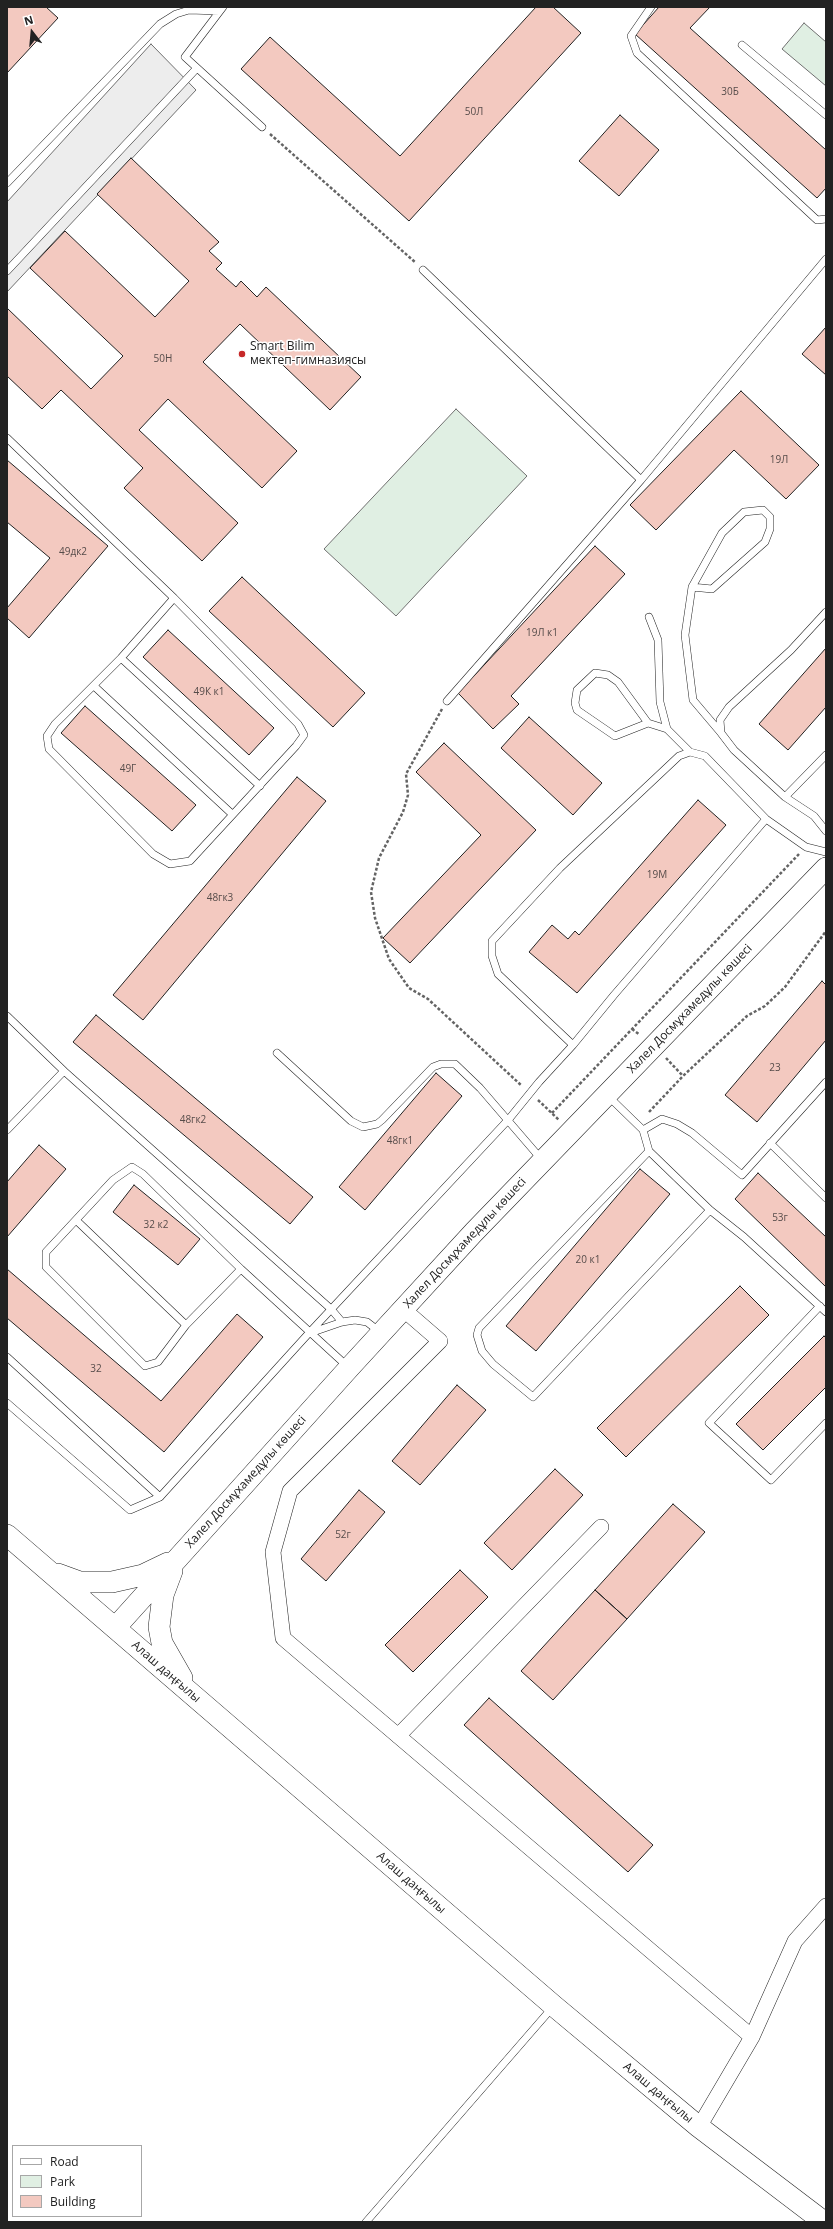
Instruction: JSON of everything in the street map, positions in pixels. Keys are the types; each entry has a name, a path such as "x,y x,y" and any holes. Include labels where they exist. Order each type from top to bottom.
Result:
{"main road":[{"name":"Халел Досмұхамедұлы көшесі","path":"115,1628 403,1308 606,1094 655,1047 826,868"},
{"name":"Алаш даңғылы","path":"7,1535 554,2006 699,2127 824,2222"},
{"path":"48,1570 80,1582 112,1582 143,1575 177,1559"},
{"path":"177,1559 163,1595 159,1627 162,1643 170,1660 193,1695"}],"street":[{"path":"403,1308 440,1341 290,1492 273,1552 283,1638 752,2037"},
{"path":"398,1736 601,1527"},
{"path":"699,2127 752,2037 795,1941 826,1906"}],"lane":[{"path":"651,7 631,36 637,53 817,220 826,219"},
{"path":"221,9 185,58 262,127"},
{"path":"7,183 160,24 176,14 189,10 221,9"},
{"path":"742,45 826,115"},
{"path":"7,271 197,68"},
{"path":"447,701 641,480 826,259"},
{"path":"423,270 641,480"},
{"path":"7,438 174,598 298,724 304,735 260,786 190,860 170,864 153,854 49,749 47,736 55,724 121,658 174,598"},
{"path":"692,587 712,589 765,542 770,529 770,517 763,510 744,512 722,533 692,587 685,635 693,700 734,750 785,797 814,816 826,831"},
{"path":"721,733 720,720 729,707 792,650 826,612"},
{"path":"649,617 658,640 660,702 667,729"},
{"path":"121,658 260,786"},
{"path":"648,723 615,736 577,710 575,703 577,690 596,673 608,675 618,682 648,723 667,729 690,752 705,756 766,819 806,846 826,852"},
{"path":"94,686 232,814"},
{"path":"573,1045 498,974 492,956 492,941 560,868 640,791 679,756 690,752"},
{"path":"785,797 826,755"},
{"path":"7,1404 130,1510 160,1497 331,1309 509,1119 766,819"},
{"path":"7,1016 64,1071 331,1309 342,1322"},
{"path":"277,1053 351,1121 363,1126 377,1124 433,1067 441,1064 455,1064 509,1119 543,1160"},
{"path":"7,1130 64,1071"},
{"path":"640,1127 662,1119 677,1124 692,1133 742,1175 826,1082"},
{"path":"606,1094 640,1127 649,1151 710,1210 744,1237 826,1312"},
{"path":"770,1143 826,1198"},
{"path":"649,1151 479,1328 477,1335 482,1351 493,1364 533,1397 710,1210"},
{"path":"242,1269 186,1325 158,1362 144,1366 46,1267 46,1252 77,1221 113,1180 132,1167 143,1174 309,1333 349,1368"},
{"path":"77,1221 186,1325"},
{"path":"820,1306 709,1423 771,1480 826,1423"},
{"path":"309,1333 342,1322 355,1320 367,1322 381,1332"},
{"path":"7,1357 160,1497"},
{"path":"366,2222 554,2006"}],"path":[{"path":"262,127 423,270"},
{"path":"447,701 406,774 408,795 403,812 379,858 371,892 375,918 389,959 409,988 428,999 571,1131"},
{"path":"552,1113 806,846"},
{"path":"640,1127 683,1076 747,1016 765,1006 785,987 826,931"}],"green space":[{"path":"804,23 826,42 826,86 782,49"},
{"path":"456,409 527,476 396,616 324,549"}],"shaded area":[{"path":"151,44 196,90 7,292 7,202"}],"building":[{"path":"7,7 46,7 58,18 7,73"},
{"path":"536,7 553,7 581,33 409,221 241,69 270,37 400,156"},
{"path":"659,7 710,7 690,28 826,150 826,188 817,198 635,34"},
{"path":"620,115 659,150 619,196 579,161"},
{"path":"131,158 219,242 209,251 222,263 216,269 236,287 241,281 257,297 266,287 361,377 330,410 240,324 203,362 297,451 262,488 168,399 139,430 238,523 202,561 124,488 143,468 61,390 42,409 7,376 7,308 91,389 123,356 30,268 65,231 155,317 189,281 97,194"},
{"path":"826,327 826,375 802,354"},
{"path":"741,391 819,465 786,499 734,450 656,530 630,505"},
{"path":"7,460 108,546 29,638 7,618 7,608 50,558 7,522"},
{"path":"595,546 625,574 511,696 519,704 493,729 458,693"},
{"path":"242,577 365,693 333,727 209,611"},
{"path":"168,630 274,728 249,755 143,657"},
{"path":"826,648 826,707 788,750 759,724"},
{"path":"85,706 196,805 172,831 61,733"},
{"path":"529,717 602,783 573,815 501,748"},
{"path":"444,743 536,830 410,963 383,938 481,835 416,772"},
{"path":"297,777 326,801 143,1020 113,995"},
{"path":"698,800 726,825 577,993 529,952 552,925 568,939 575,931 579,935"},
{"path":"822,981 826,985 826,1040 757,1122 725,1095"},
{"path":"96,1015 313,1197 290,1224 73,1042"},
{"path":"436,1073 462,1096 365,1210 339,1187"},
{"path":"39,1145 66,1169 7,1237 7,1182"},
{"path":"640,1169 670,1194 536,1351 506,1326"},
{"path":"758,1173 826,1237 826,1287 735,1199"},
{"path":"134,1185 200,1239 178,1265 113,1212"},
{"path":"7,1269 161,1401 237,1314 263,1337 164,1452 7,1318"},
{"path":"740,1286 769,1315 626,1457 597,1428"},
{"path":"824,1336 826,1338 826,1387 763,1450 736,1424"},
{"path":"457,1385 486,1410 420,1485 392,1461"},
{"path":"555,1469 583,1495 512,1570 484,1543"},
{"path":"359,1490 385,1512 326,1581 301,1559"},
{"path":"673,1504 705,1532 627,1619 595,1590"},
{"path":"460,1570 488,1597 413,1672 385,1645"},
{"path":"595,1590 627,1619 553,1700 521,1671"},
{"path":"489,1698 653,1845 628,1872 464,1725"}],"place":[{"name":"Smart Bilim мектеп-гимназиясы","path":"242,354"}]}
